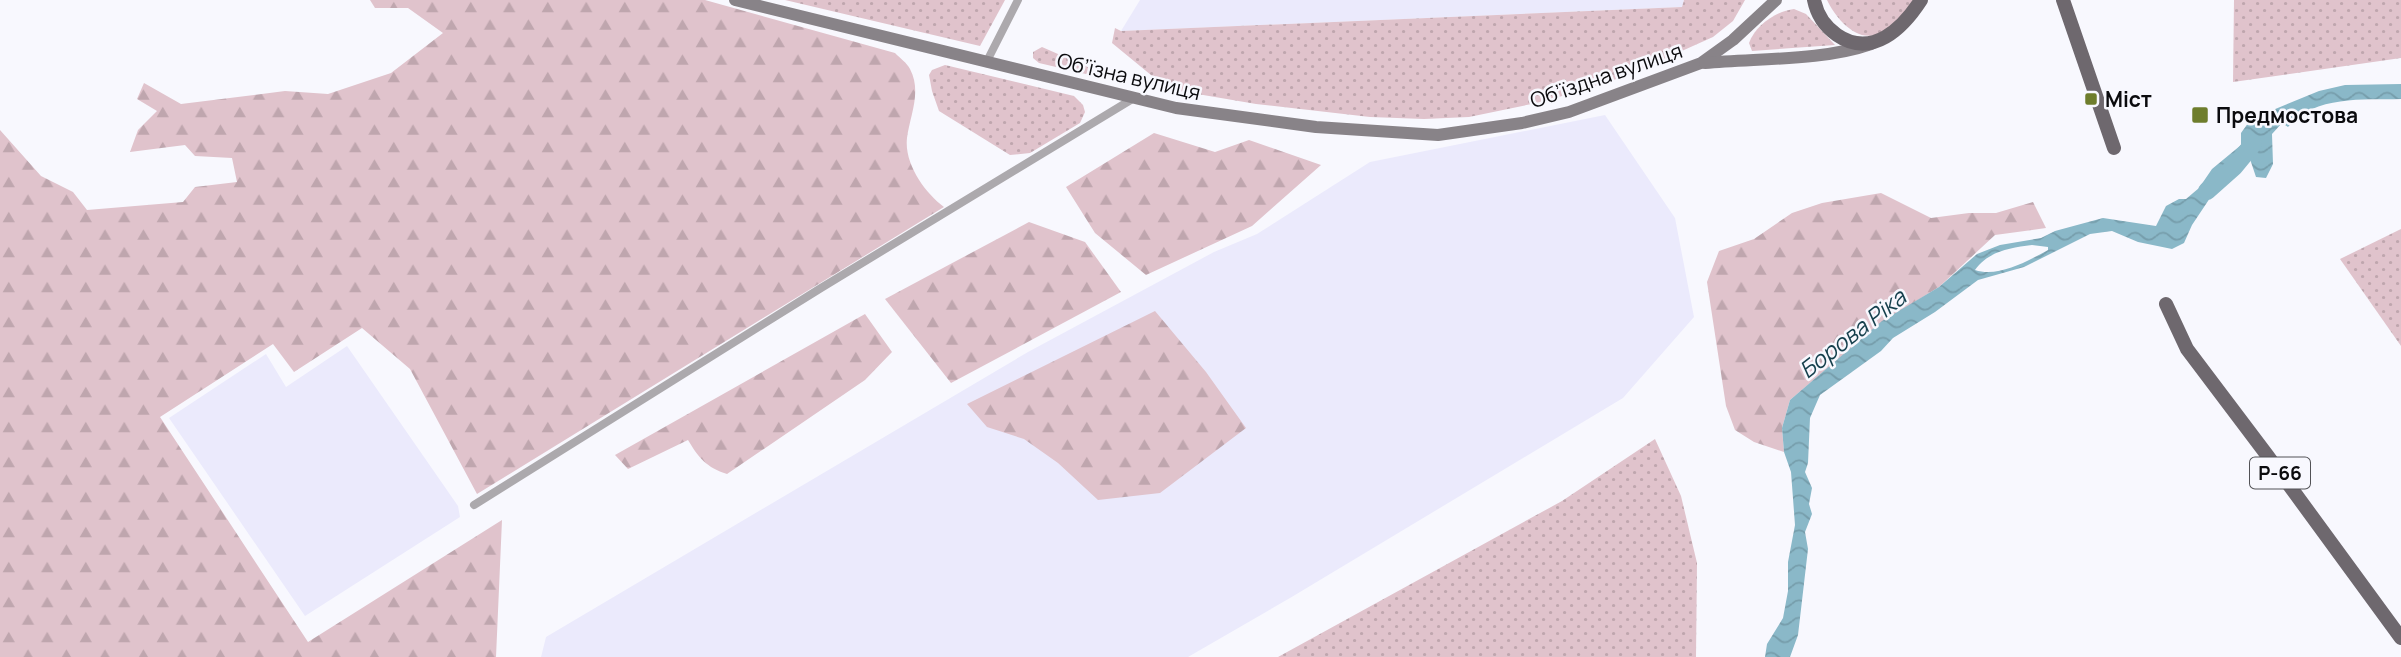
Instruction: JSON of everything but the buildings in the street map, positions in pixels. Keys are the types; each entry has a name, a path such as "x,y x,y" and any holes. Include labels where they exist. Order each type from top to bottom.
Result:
{"main road":[{"name":"Об’їзна вулиця","path":"735,0 1176,108 1267,122 1409,135 1448,134 1522,123"},
{"path":"1756,19 1760,0"},
{"path":"1701,63 1718,52 1776,0"},
{"path":"1814,0 1818,16 1834,33 1856,44 1872,44"},
{"path":"1701,63 1853,51 1892,33 1908,19 1921,0"},
{"path":"2063,0 2114,148"},
{"name":"Об’їздна вулиця","path":"1522,123 1569,112 1701,63"},
{"name":"Р-66","path":"2166,304 2186,349 2267,454 2401,638"}],"street":[{"path":"986,62 1018,0"},
{"path":"474,505 821,288 1134,99"}],"shaded area":[{"path":"1140,0 1684,0 1682,7 1121,31"},
{"path":"1605,115 1675,218 1694,317 1623,398 1188,657 541,657 546,637 1028,352 1214,252 1257,234 1370,162"},
{"path":"347,346 458,506 460,517 305,616 169,418 266,354 286,387"}],"green space":[{"path":"370,0 705,0 895,53 909,67 915,86 907,138 912,168 923,186 944,207 477,494 410,369 362,328 294,372 273,344 160,417 308,642 502,520 496,657 0,657 0,130 41,176 73,192 87,210 183,202 195,187 237,182 232,158 195,156 185,145 130,152 138,130 157,111 137,99 144,83 181,104 285,91 328,94 391,73 443,33 408,8 375,8"},
{"path":"785,0 1005,0 980,46"},
{"path":"1684,0 1745,0 1733,21 1713,37 1626,76 1546,101 1469,117 1370,117 1256,104 1168,89 1112,43 1115,28 1121,31 1682,7"},
{"path":"1827,0 1914,0 1898,20 1878,34 1870,36 1854,32 1847,27"},
{"path":"2234,0 2401,0 2401,58 2233,82"},
{"path":"1794,9 1806,14 1835,45 1752,51 1749,43 1761,25 1780,13"},
{"path":"1042,47 1090,68 1090,73 1039,63 1033,58 1033,52"},
{"path":"945,65 1074,96 1083,105 1085,112 1080,123 1030,153 1010,155 939,111 929,75 932,70"},
{"path":"1154,133 1215,152 1249,140 1321,165 1252,226 1146,275 1095,233 1066,187"},
{"path":"1881,193 1931,218 1996,213 2033,202 2046,228 1995,235 1939,287 1882,322 1790,400 1782,428 1784,452 1754,442 1735,430 1726,406 1707,282 1719,251 1754,239 1792,213 1822,203"},
{"path":"1029,222 1085,242 1121,292 951,383 885,299"},
{"path":"2401,229 2401,346 2340,259"},
{"path":"1155,311 1206,372 1246,428 1160,493 1098,500 1058,463 1024,439 987,427 967,404"},
{"path":"865,314 892,352 865,380 727,474 704,461 688,440 628,469 615,455"},
{"path":"1655,439 1681,496 1697,563 1696,657 1278,657 1562,501"}],"water":[{"path":"2401,84 2401,99 2340,101 2312,109 2288,127 2282,123 2272,134 2273,164 2266,178 2256,177 2250,159 2231,163 2192,225 2184,243 2172,249 2138,242 2112,231 2090,234 2024,267 1978,280 1935,312 1893,338 1881,351 1820,395 1810,418 1808,463 1805,472 1812,488 1809,504 1812,514 1805,532 1808,549 1798,635 1790,657 1765,657 1767,644 1783,618 1788,591 1788,562 1795,525 1791,472 1784,452 1782,428 1790,400 1882,321 1939,287 1977,254 2000,245 2041,238 2055,231 2103,218 2156,226 2166,206 2179,199 2186,199 2199,188 2212,169 2241,145 2241,133 2251,119 2319,91 2345,85","holes":["2032,245 2048,247 2048,250 2013,267 1993,272 1975,270 1987,258 2000,251"]}],"waterway":[{"name":"Борова Ріка","path":"2207,191 2234,167 2253,144"}],"place":[{"name":"Міст","path":"2091,99"},
{"name":"Предмостова","path":"2200,115"}]}
